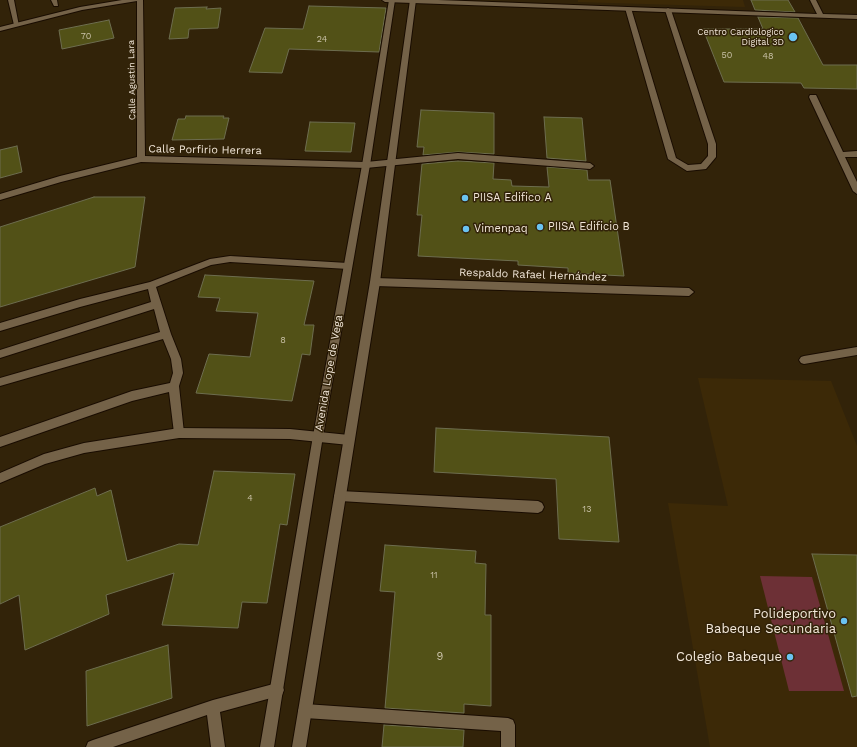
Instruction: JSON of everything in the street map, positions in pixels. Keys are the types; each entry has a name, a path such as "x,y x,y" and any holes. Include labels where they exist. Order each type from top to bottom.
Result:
{"street":[{"path":"11,0 17,25"},
{"path":"0,29 82,8 134,0"},
{"name":"Calle Agustín Lara","path":"140,0 142,159"},
{"path":"385,0 857,17"},
{"name":"Avenida Lope de Vega","path":"268,747 318,436 366,165 392,0"},
{"path":"299,747 375,282 413,0"},
{"path":"813,0 821,16"},
{"path":"628,8 672,159 687,168 703,167 712,157 712,144 668,10"},
{"path":"813,97 857,191"},
{"path":"841,156 844,154 857,154"},
{"name":"Calle Porfirio Herrera","path":"0,197 60,179 142,159 366,165 458,156 590,166"},
{"path":"0,327 80,303 151,285 210,262 230,258 348,266"},
{"name":"Respaldo Rafael Hernández","path":"375,282 689,292"},
{"path":"151,285 156,304 176,360 178,373 174,386 179,433"},
{"path":"0,354 156,304"},
{"path":"0,382 166,334"},
{"path":"804,360 857,351"},
{"path":"0,442 132,396 174,386"},
{"path":"0,478 44,459 84,448 179,433 290,434 349,440"},
{"path":"340,496 538,507"},
{"path":"93,747 213,707 277,690"},
{"path":"213,707 218,747"},
{"path":"305,711 508,725 508,747"}],"shaded area":[{"path":"578,0 743,0 745,7 578,2"},
{"path":"698,378 831,381 857,446 857,747 710,747 668,503 728,506"},
{"path":"760,576 812,577 844,691 789,691"}],"building":[{"path":"751,0 788,0 795,12 755,10"},
{"path":"309,6 386,8 379,52 289,49 282,73 249,72 265,28 303,29"},
{"path":"207,7 206,9 221,8 218,28 189,29 188,38 169,39 175,8"},
{"path":"758,17 798,18 823,65 857,65 857,89 804,88 801,83 724,82 703,29 763,29"},
{"path":"109,20 114,38 62,49 59,30"},
{"path":"421,110 494,113 494,154 458,152 423,155 424,147 417,147"},
{"path":"186,116 224,116 223,118 229,118 224,139 172,140 178,119 185,119"},
{"path":"544,117 582,118 586,161 547,158"},
{"path":"310,122 355,123 351,152 305,151"},
{"path":"17,146 22,172 0,178 0,150"},
{"path":"458,161 494,163 493,179 511,180 512,186 549,187 547,167 587,170 588,180 610,180 624,276 568,273 568,268 518,265 518,261 418,256 422,215 417,215 422,164"},
{"path":"94,197 145,197 135,267 0,307 0,227"},
{"path":"205,275 314,281 304,325 314,325 310,355 302,354 292,401 196,393 209,354 250,357 258,313 216,311 220,298 198,297"},
{"path":"436,428 609,437 619,542 559,539 556,479 434,472"},
{"path":"214,471 295,474 287,525 280,524 267,603 242,602 238,628 162,625 174,573 106,595 109,614 25,650 19,595 0,604 0,527 95,488 97,496 111,490 127,561 179,544 198,545"},
{"path":"385,545 476,551 475,563 486,564 485,615 491,615 491,706 464,704 464,713 385,708 395,592 380,591"},
{"name":"Polideportivo Babeque Secundaria","path":"812,554 857,555 857,696 852,697"},
{"path":"168,645 172,698 87,726 86,671"},
{"path":"384,725 464,730 463,747 382,747"}],"place":[{"name":"Centro Cardiologico Digital 3D","path":"793,37"},
{"name":"PIISA Edifico A","path":"465,198"},
{"name":"PIISA Edificio B","path":"540,227"},
{"name":"Vimenpaq","path":"466,229"},
{"name":"Polideportivo Babeque Secundaria","path":"844,621"},
{"name":"Colegio Babeque","path":"790,657"}]}
